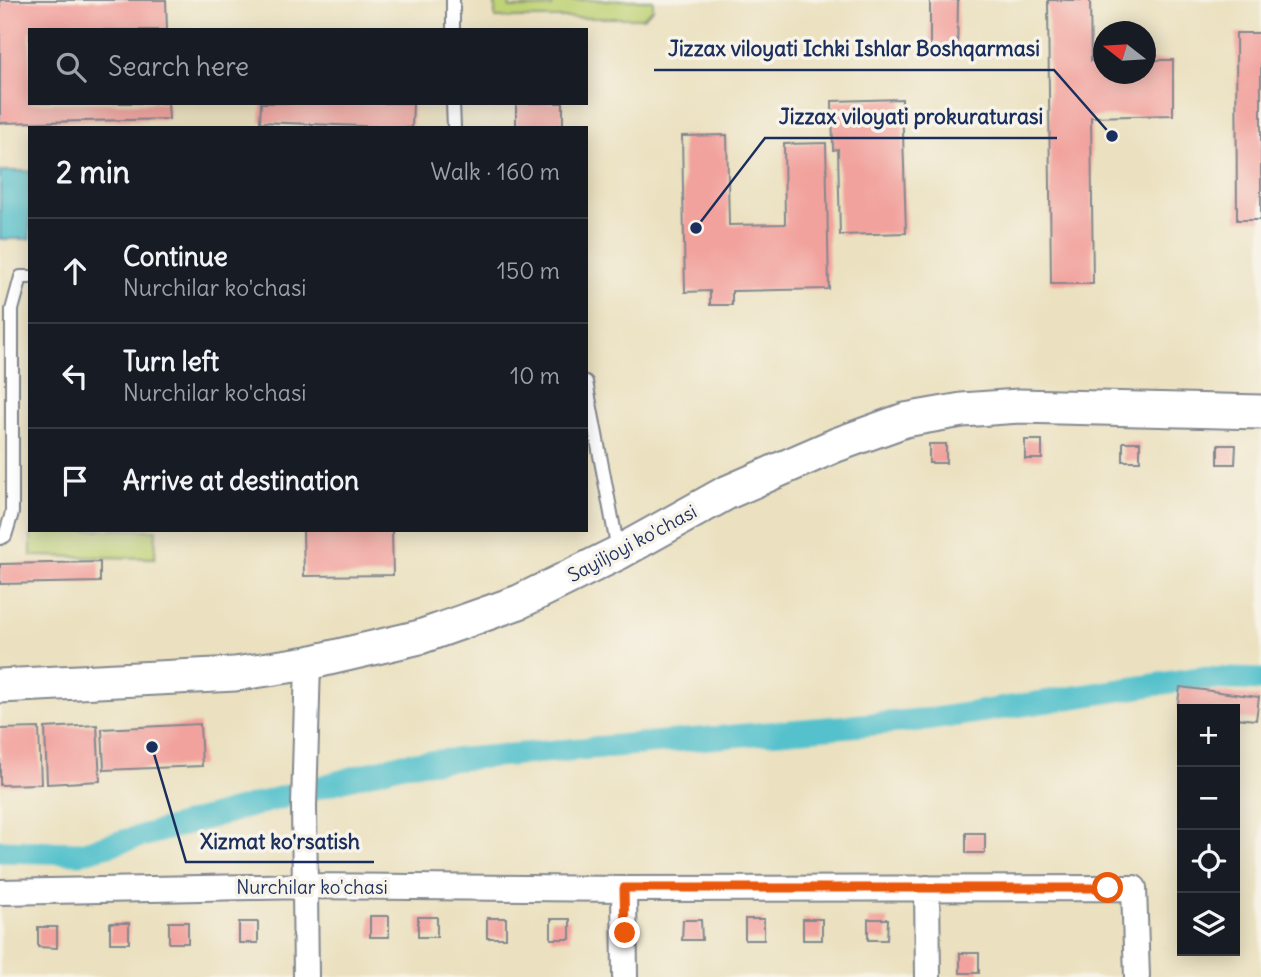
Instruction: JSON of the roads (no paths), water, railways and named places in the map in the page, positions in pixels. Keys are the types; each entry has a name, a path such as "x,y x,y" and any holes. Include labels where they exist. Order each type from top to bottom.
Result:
{"main road":[{"name":"Sayiljoyi ko'chasi","path":"0,686 235,674 307,663 420,637 519,602 618,553 726,493 905,420 962,410 1018,406 1261,412"}],"street":[{"path":"306,977 304,806 307,663"},
{"name":"Nurchilar ko'chasi","path":"0,892 306,886 1134,888 1137,977"},
{"path":"624,888 625,977"},
{"path":"927,888 928,977"}],"lane":[{"path":"453,0 453,28"},
{"path":"453,105 454,126"},
{"path":"0,538 5,536 12,513 12,310 21,277 28,277"},
{"path":"588,393 618,553"}],"water":[{"path":"0,171 28,171 28,239 0,239"}],"waterway":[{"path":"0,851 80,853 403,764 933,719 1198,678 1261,680"}],"place":[{"name":"Jizzax viloyati Ichki Ishlar Boshqarmasi","path":"1112,136"},
{"name":"Jizzax viloyati prokuraturasi","path":"696,228"},
{"name":"Xizmat ko'rsatish","path":"152,747"}]}
